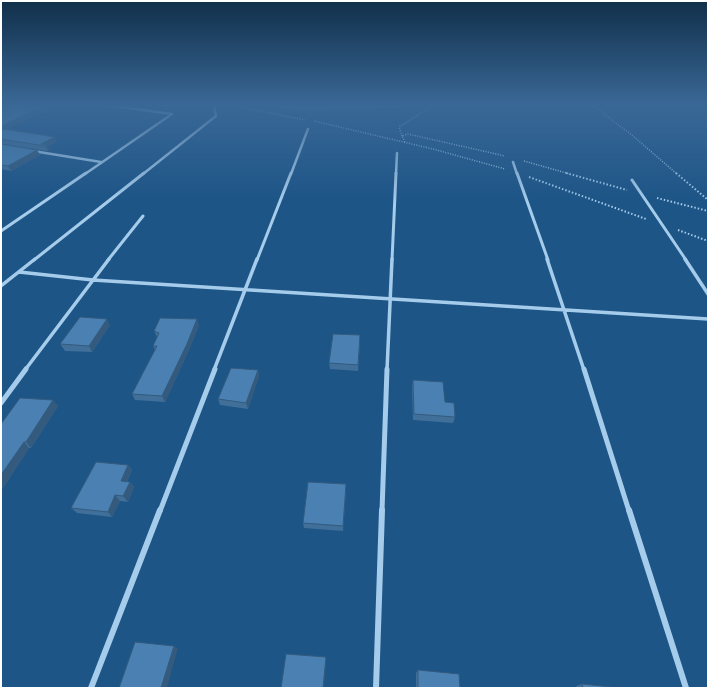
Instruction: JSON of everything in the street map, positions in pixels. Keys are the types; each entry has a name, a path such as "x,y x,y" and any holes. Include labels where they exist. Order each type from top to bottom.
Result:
{"street":[{"path":"1,231 138,137"},
{"path":"1,286 189,137"},
{"path":"91,688 247,290 305,137"},
{"path":"32,151 102,162"},
{"path":"376,688 390,299 397,153"},
{"path":"514,160 515,172 565,310 686,688"},
{"path":"632,180 643,194 708,294"},
{"path":"1,403 92,280 143,216"},
{"path":"19,272 92,280 708,319"}],"path":[{"path":"385,137 515,172 708,240"},
{"path":"403,137 405,142"},
{"path":"421,137 708,211"},
{"path":"634,137 708,200"}],"building":[{"path":"1,137 55,137 41,144 47,145 45,146 1,139"},
{"path":"1,144 37,150 8,166 1,165"},
{"path":"80,317 107,319 89,346 60,344"},
{"path":"160,318 197,319 187,344 162,396 132,394 157,346 153,346 159,333 154,331"},
{"path":"333,334 360,335 358,365 329,363"},
{"path":"231,368 258,370 246,403 218,399"},
{"path":"413,380 443,382 445,402 454,403 455,417 414,414"},
{"path":"20,398 53,400 26,442 24,442 1,475 1,424"},
{"path":"96,462 128,465 121,481 130,482 123,496 115,495 108,512 71,508"},
{"path":"308,482 346,484 343,526 303,523"},
{"path":"135,642 174,646 161,688 119,688"},
{"path":"286,654 326,657 323,688 281,688"},
{"path":"418,670 459,674 460,688 418,688"},
{"path":"582,684 620,688 583,688"}]}
